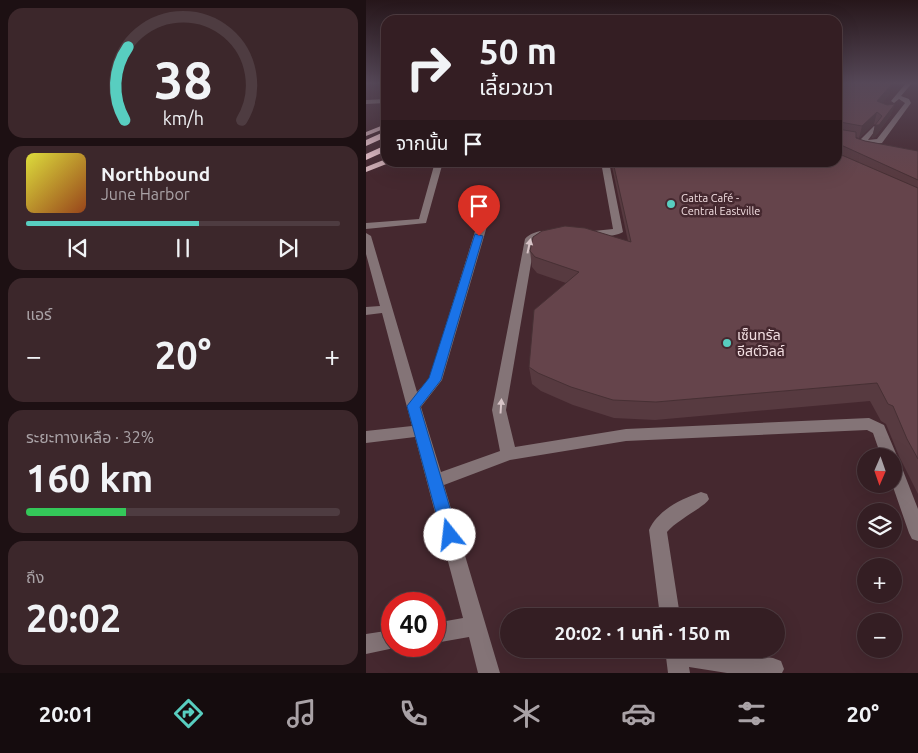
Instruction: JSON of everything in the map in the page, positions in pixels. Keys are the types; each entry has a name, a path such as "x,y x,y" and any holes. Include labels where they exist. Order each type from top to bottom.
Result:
{"highway":[{"path":"366,143 381,136"},
{"path":"366,157 381,150"}],"main road":[{"path":"366,134 381,128"},
{"path":"366,170 381,163"}],"street":[{"path":"842,145 864,146 879,141 900,113"},
{"path":"864,146 874,128"},
{"path":"842,139 864,146"},
{"path":"366,226 423,221 438,167"},
{"path":"509,454 499,410 530,239 535,235 618,232 606,167"},
{"path":"414,406 435,380 488,209"},
{"path":"366,236 489,673"},
{"path":"366,311 386,309"},
{"path":"435,480 509,454 626,435 869,424 879,429 886,448"},
{"path":"366,437 421,431"},
{"path":"902,490 918,533"},
{"path":"669,608 658,530 666,518 701,499"},
{"path":"446,631 476,626"},
{"path":"366,644 381,642"},
{"path":"677,659 774,669"}],"building":[{"path":"842,113 875,113 862,126 842,122"},
{"path":"879,113 888,113 879,125 875,125 882,116"},
{"path":"842,130 856,132 856,138 865,141 918,151 918,180 842,145"},
{"name":"เซ็นทรัล อีสต์วิลล์","path":"842,155 918,188 918,459 893,406 888,404 877,383 656,402 613,400 571,387 538,373 529,367 534,310 579,272 535,257 530,251 533,237 542,231 565,226 585,228 631,242 614,167 842,167"}],"place":[{"name":"Gatta Café - Central Eastville","path":"671,204"},
{"name":"เซ็นทรัล อีสต์วิลล์","path":"727,343"}],"route":[{"path":"450,535 414,406 435,380 479,236"}]}
